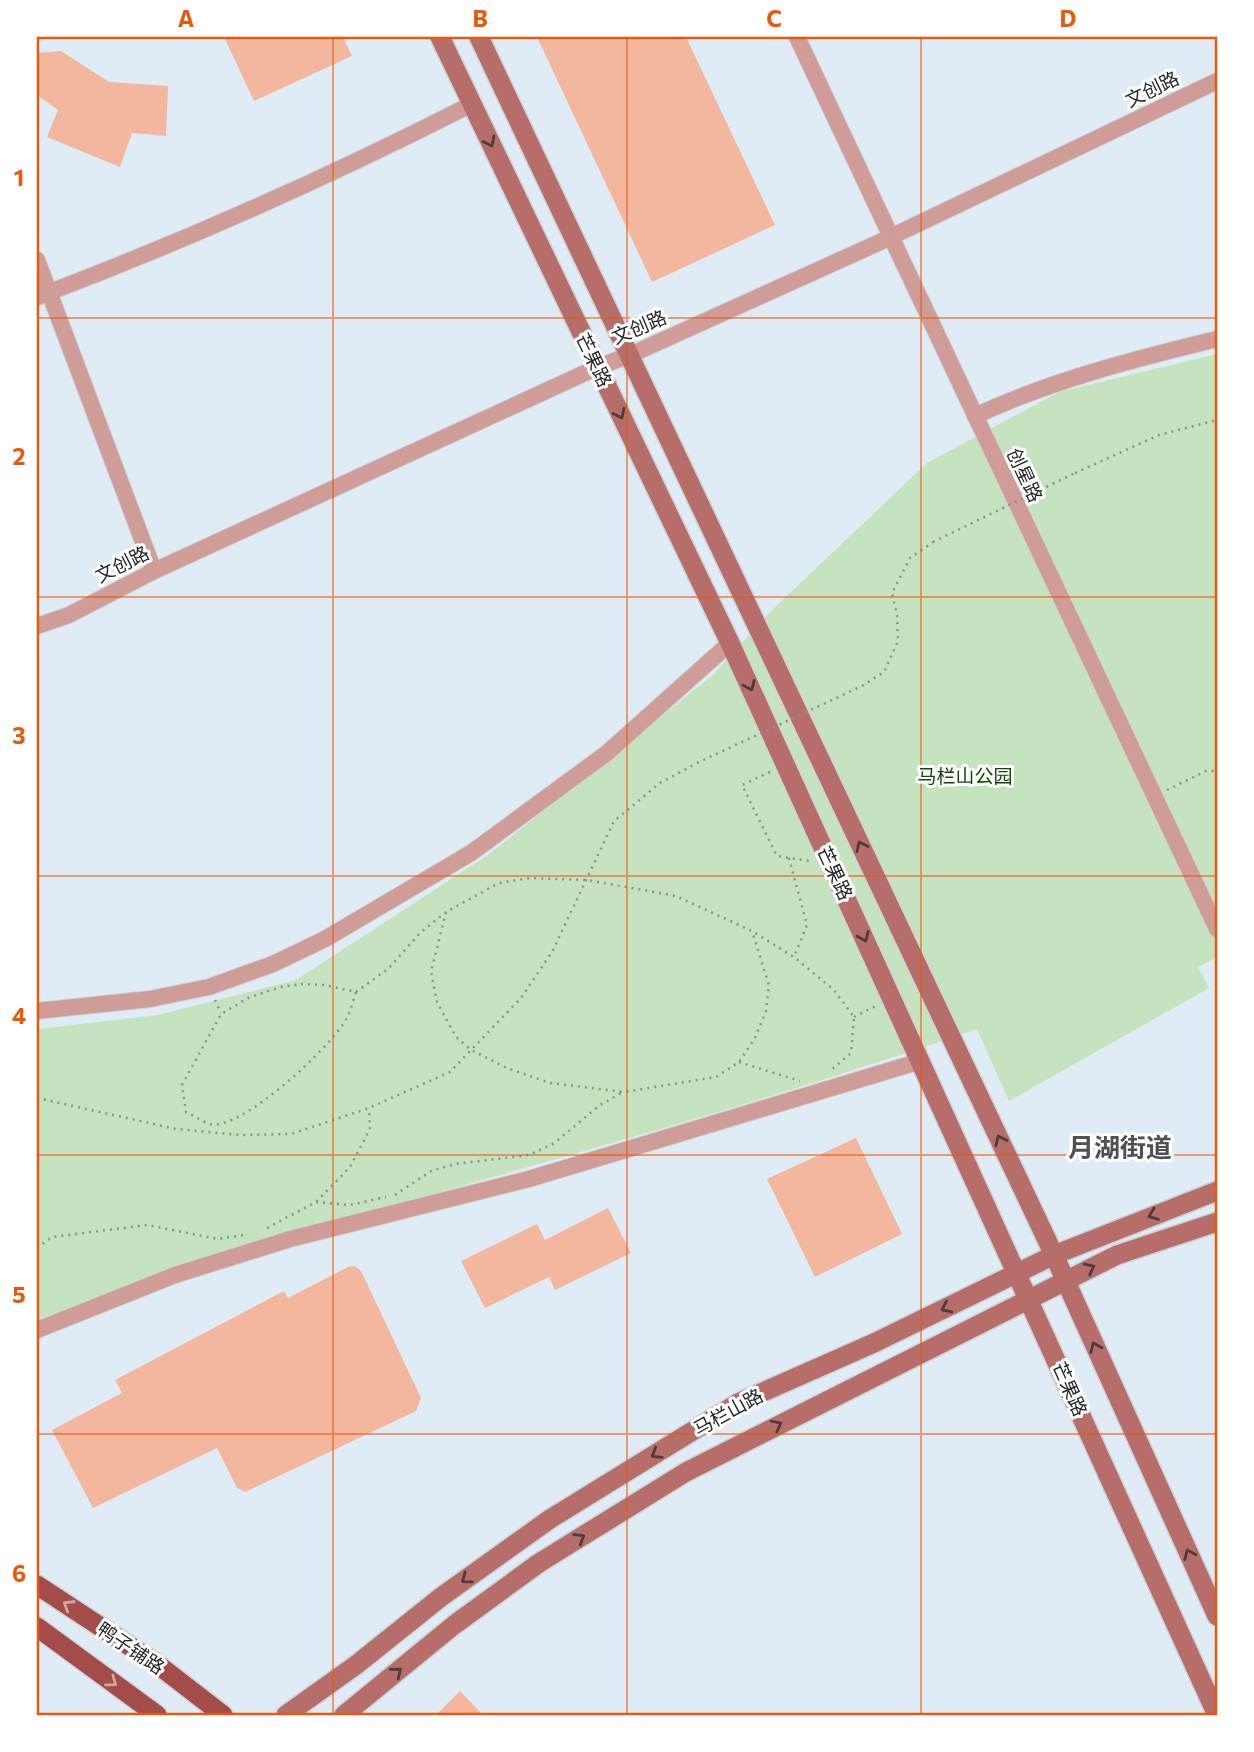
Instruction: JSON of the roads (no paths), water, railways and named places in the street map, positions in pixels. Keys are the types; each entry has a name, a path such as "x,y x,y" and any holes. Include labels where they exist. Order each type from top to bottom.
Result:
{"main road":[{"name":"芒果路","path":"440,37 730,643 1217,1715"},
{"name":"芒果路","path":"479,37 1054,1255 1217,1616"},
{"name":"马栏山路","path":"286,1715 356,1665 441,1597 550,1519 737,1403 874,1343 1054,1255 1217,1191"},
{"name":"马栏山路","path":"344,1715 454,1625 539,1563 686,1472 1117,1255 1217,1222"},
{"name":"鸭子铺路","path":"37,1585 157,1664 223,1715"},
{"name":"鸭子铺路","path":"37,1627 158,1715"}],"street":[{"name":"创星路","path":"797,37 1217,929"},
{"name":"文创路","path":"37,626 69,615 153,571 892,236 1217,81"},
{"path":"43,294 165,246 276,197 472,104"},
{"path":"37,260 43,294 153,571"},
{"path":"975,416 1021,395 1061,381 1217,339"},
{"path":"37,1011 150,999 209,987 273,964 325,939 483,844 607,753 730,643"},
{"path":"37,1331 175,1275 290,1238 529,1179 921,1061"}],"district":[{"name":"月湖街道","path":"1120,1148"}],"park label":[{"name":"马栏山公园","path":"965,776"}]}
